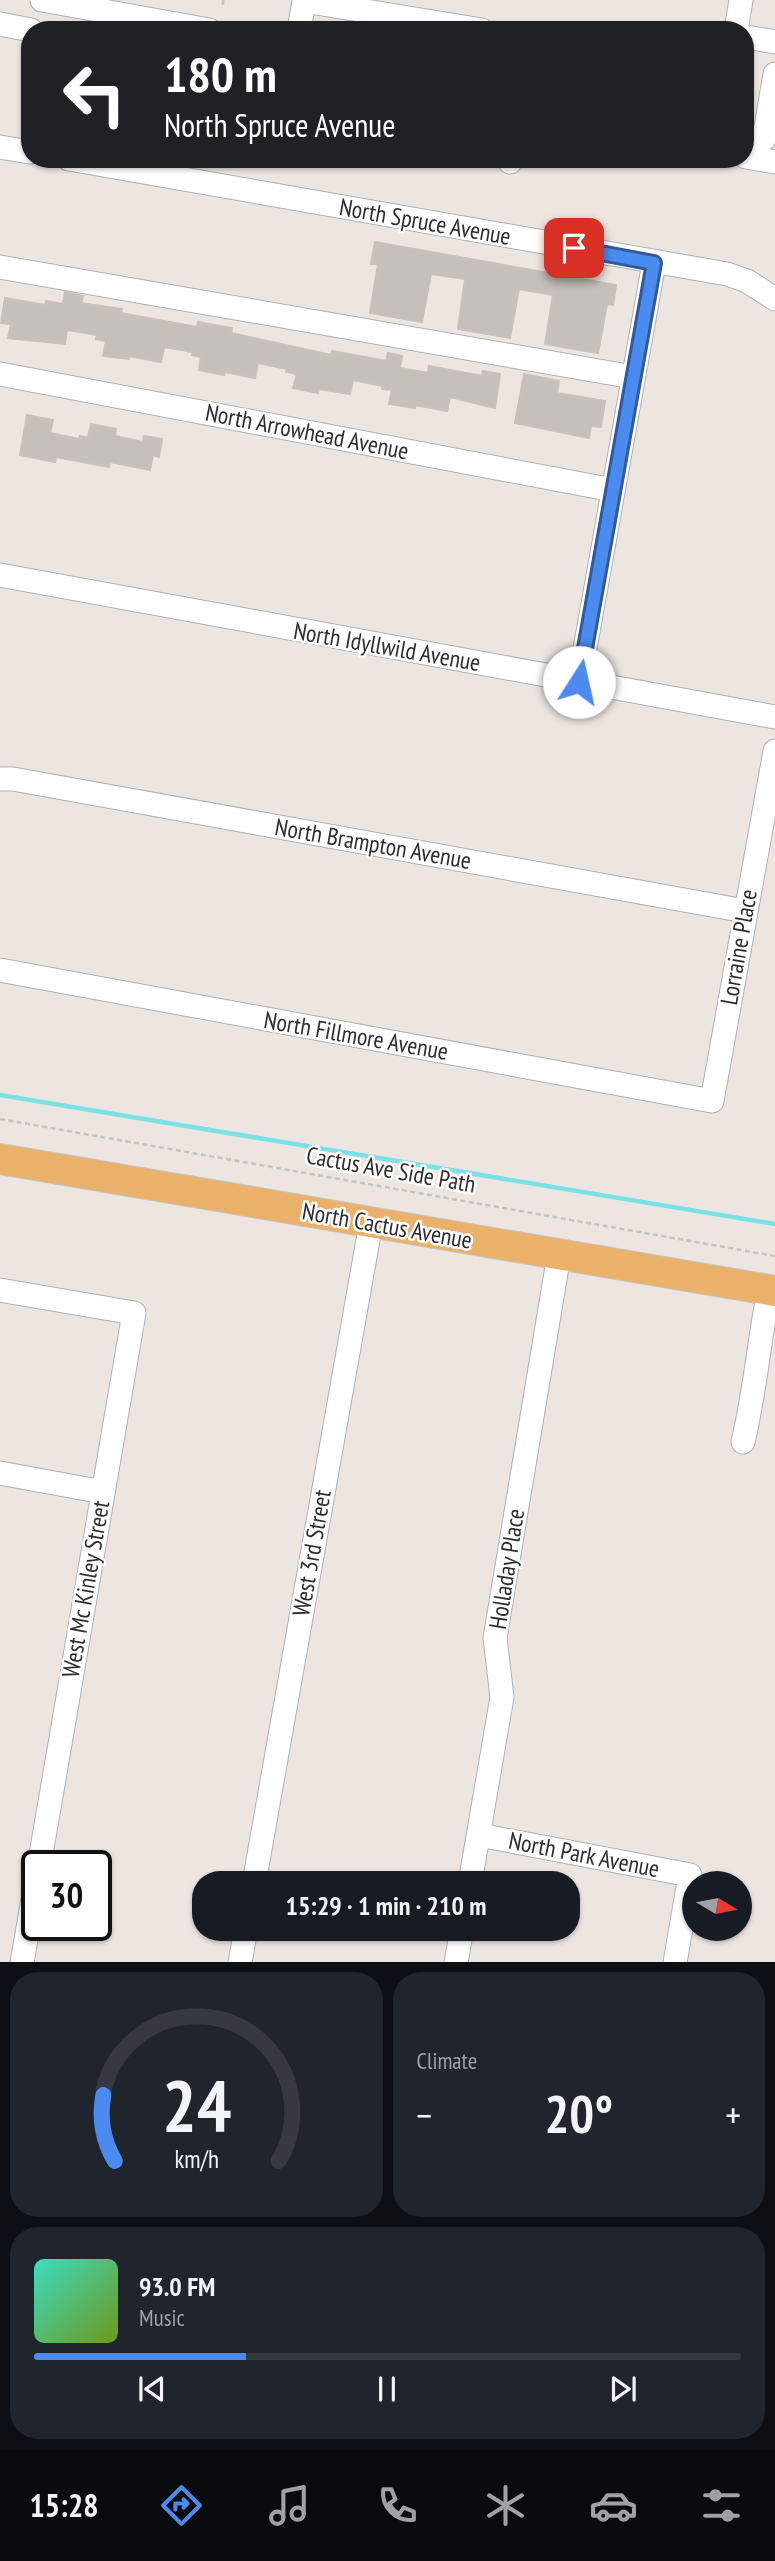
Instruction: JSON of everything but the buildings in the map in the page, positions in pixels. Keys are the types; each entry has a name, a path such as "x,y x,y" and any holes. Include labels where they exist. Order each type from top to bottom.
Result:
{"main road":[{"name":"North Cactus Avenue","path":"0,1160 772,1291"}],"street":[{"path":"42,0 159,21"},
{"path":"738,21 741,0"},
{"path":"301,21 304,1 427,21"},
{"path":"0,24 21,28"},
{"path":"754,38 775,42"},
{"path":"754,137 764,139 775,74"},
{"path":"0,147 21,150"},
{"path":"754,158 775,162"},
{"name":"North Spruce Avenue","path":"120,168 726,274 747,281 775,299"},
{"path":"579,682 654,263"},
{"path":"0,267 633,377"},
{"name":"North Arrowhead Avenue","path":"0,374 613,490"},
{"name":"North Idyllwild Avenue","path":"0,575 775,716"},
{"name":"Lorraine Place","path":"712,1101 775,751"},
{"name":"North Brampton Avenue","path":"0,779 13,779 745,911"},
{"name":"North Fillmore Avenue","path":"0,970 712,1101"},
{"name":"West 3rd Street","path":"256,1871 371,1223"},
{"name":"Holladay Place","path":"472,1871 502,1698 495,1638 559,1255"},
{"name":"West Mc Kinley Street","path":"0,1290 134,1313 41,1850"},
{"path":"743,1442 751,1410 759,1341 772,1291"},
{"path":"0,1473 103,1492"},
{"name":"North Park Avenue","path":"479,1835 690,1875 675,1962"},
{"path":"22,1962 26,1941"},
{"path":"240,1962 244,1941"},
{"path":"456,1962 460,1941"}],"path":[{"name":"Cactus Ave Side Path","path":"0,1119 775,1255"}],"waterway":[{"path":"0,1095 775,1224"}],"route":[{"path":"574,248 654,263 579,682"}]}
